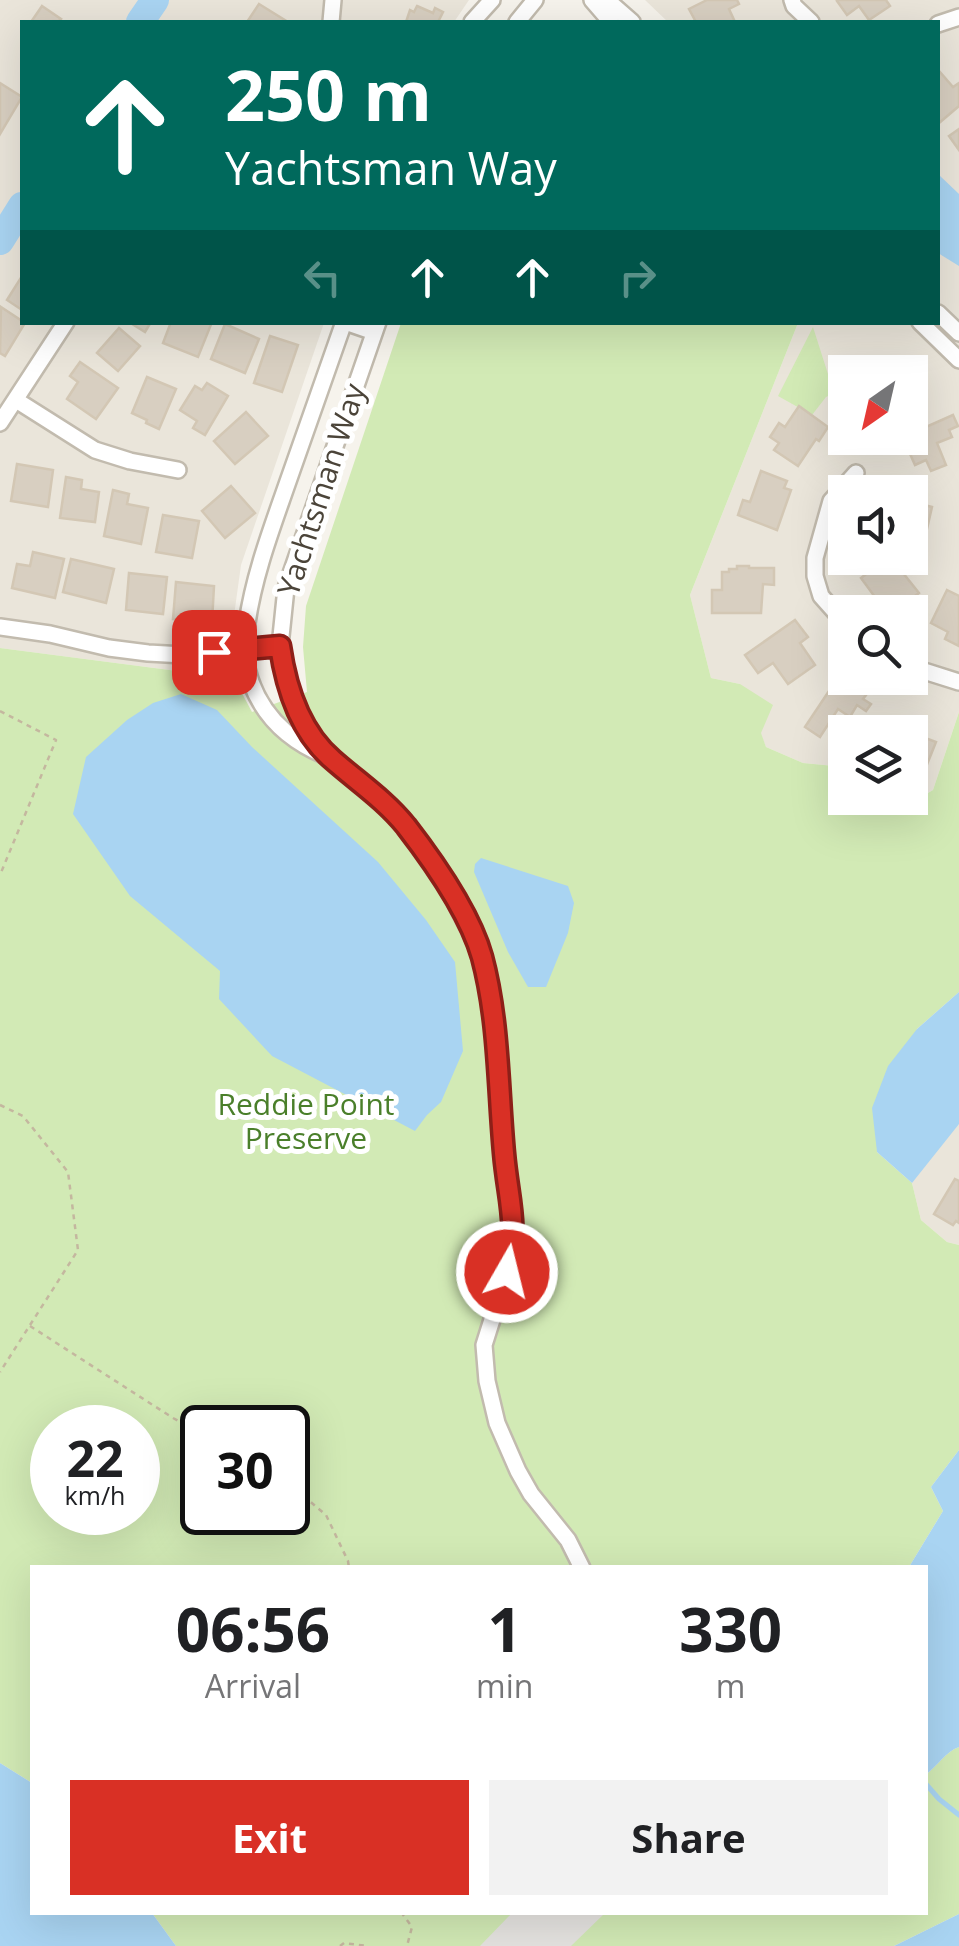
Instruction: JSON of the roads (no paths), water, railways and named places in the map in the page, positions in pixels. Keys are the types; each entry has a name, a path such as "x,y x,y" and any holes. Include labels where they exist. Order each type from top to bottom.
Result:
{"street":[{"path":"474,20 492,0"},
{"path":"519,20 536,0"},
{"path":"592,0 609,20"},
{"path":"607,0 630,20"},
{"path":"792,0 809,20"},
{"path":"940,314 959,334"},
{"path":"0,423 64,325"},
{"name":"Yachtsman Way","path":"330,758 303,746 278,726 261,704 244,650 252,591 268,538 344,325"},
{"path":"923,325 959,360"},
{"name":"Yachtsman Way","path":"330,758 301,721 284,670 280,646 286,588 376,327"},
{"path":"16,400 96,450 178,470"},
{"path":"828,603 815,576 815,558 831,501 856,473"},
{"path":"0,627 148,653 184,655 280,646"},
{"path":"928,672 959,682"},
{"path":"330,758 376,795 404,824 446,883 481,953 492,1012 514,1230 507,1272 484,1345 487,1382 497,1423 518,1471 568,1540 580,1565"}],"water":[{"path":"940,176 959,194 959,266 940,254"},
{"path":"181,694 217,710 378,862 455,962 463,1051 441,1102 415,1131 272,1056 219,999 220,971 130,896 73,814 86,757 127,720 153,703"},
{"path":"481,858 568,886 574,903 568,933 546,987 528,987 508,952 474,872"},
{"path":"959,992 959,1124 912,1183 877,1152 872,1108 888,1066 917,1029"},
{"path":"959,1450 959,1747 928,1772 928,1565 910,1565 943,1511 931,1487"},
{"path":"0,1763 30,1782 30,1915 153,1915 176,1946 0,1946"},
{"path":"959,1914 959,1946 894,1946"}],"waterway":[{"path":"141,20 155,0"},
{"path":"0,241 20,209"},
{"path":"928,1786 959,1815"}],"park label":[{"name":"Reddie Point Preserve","path":"306,1122"}]}
